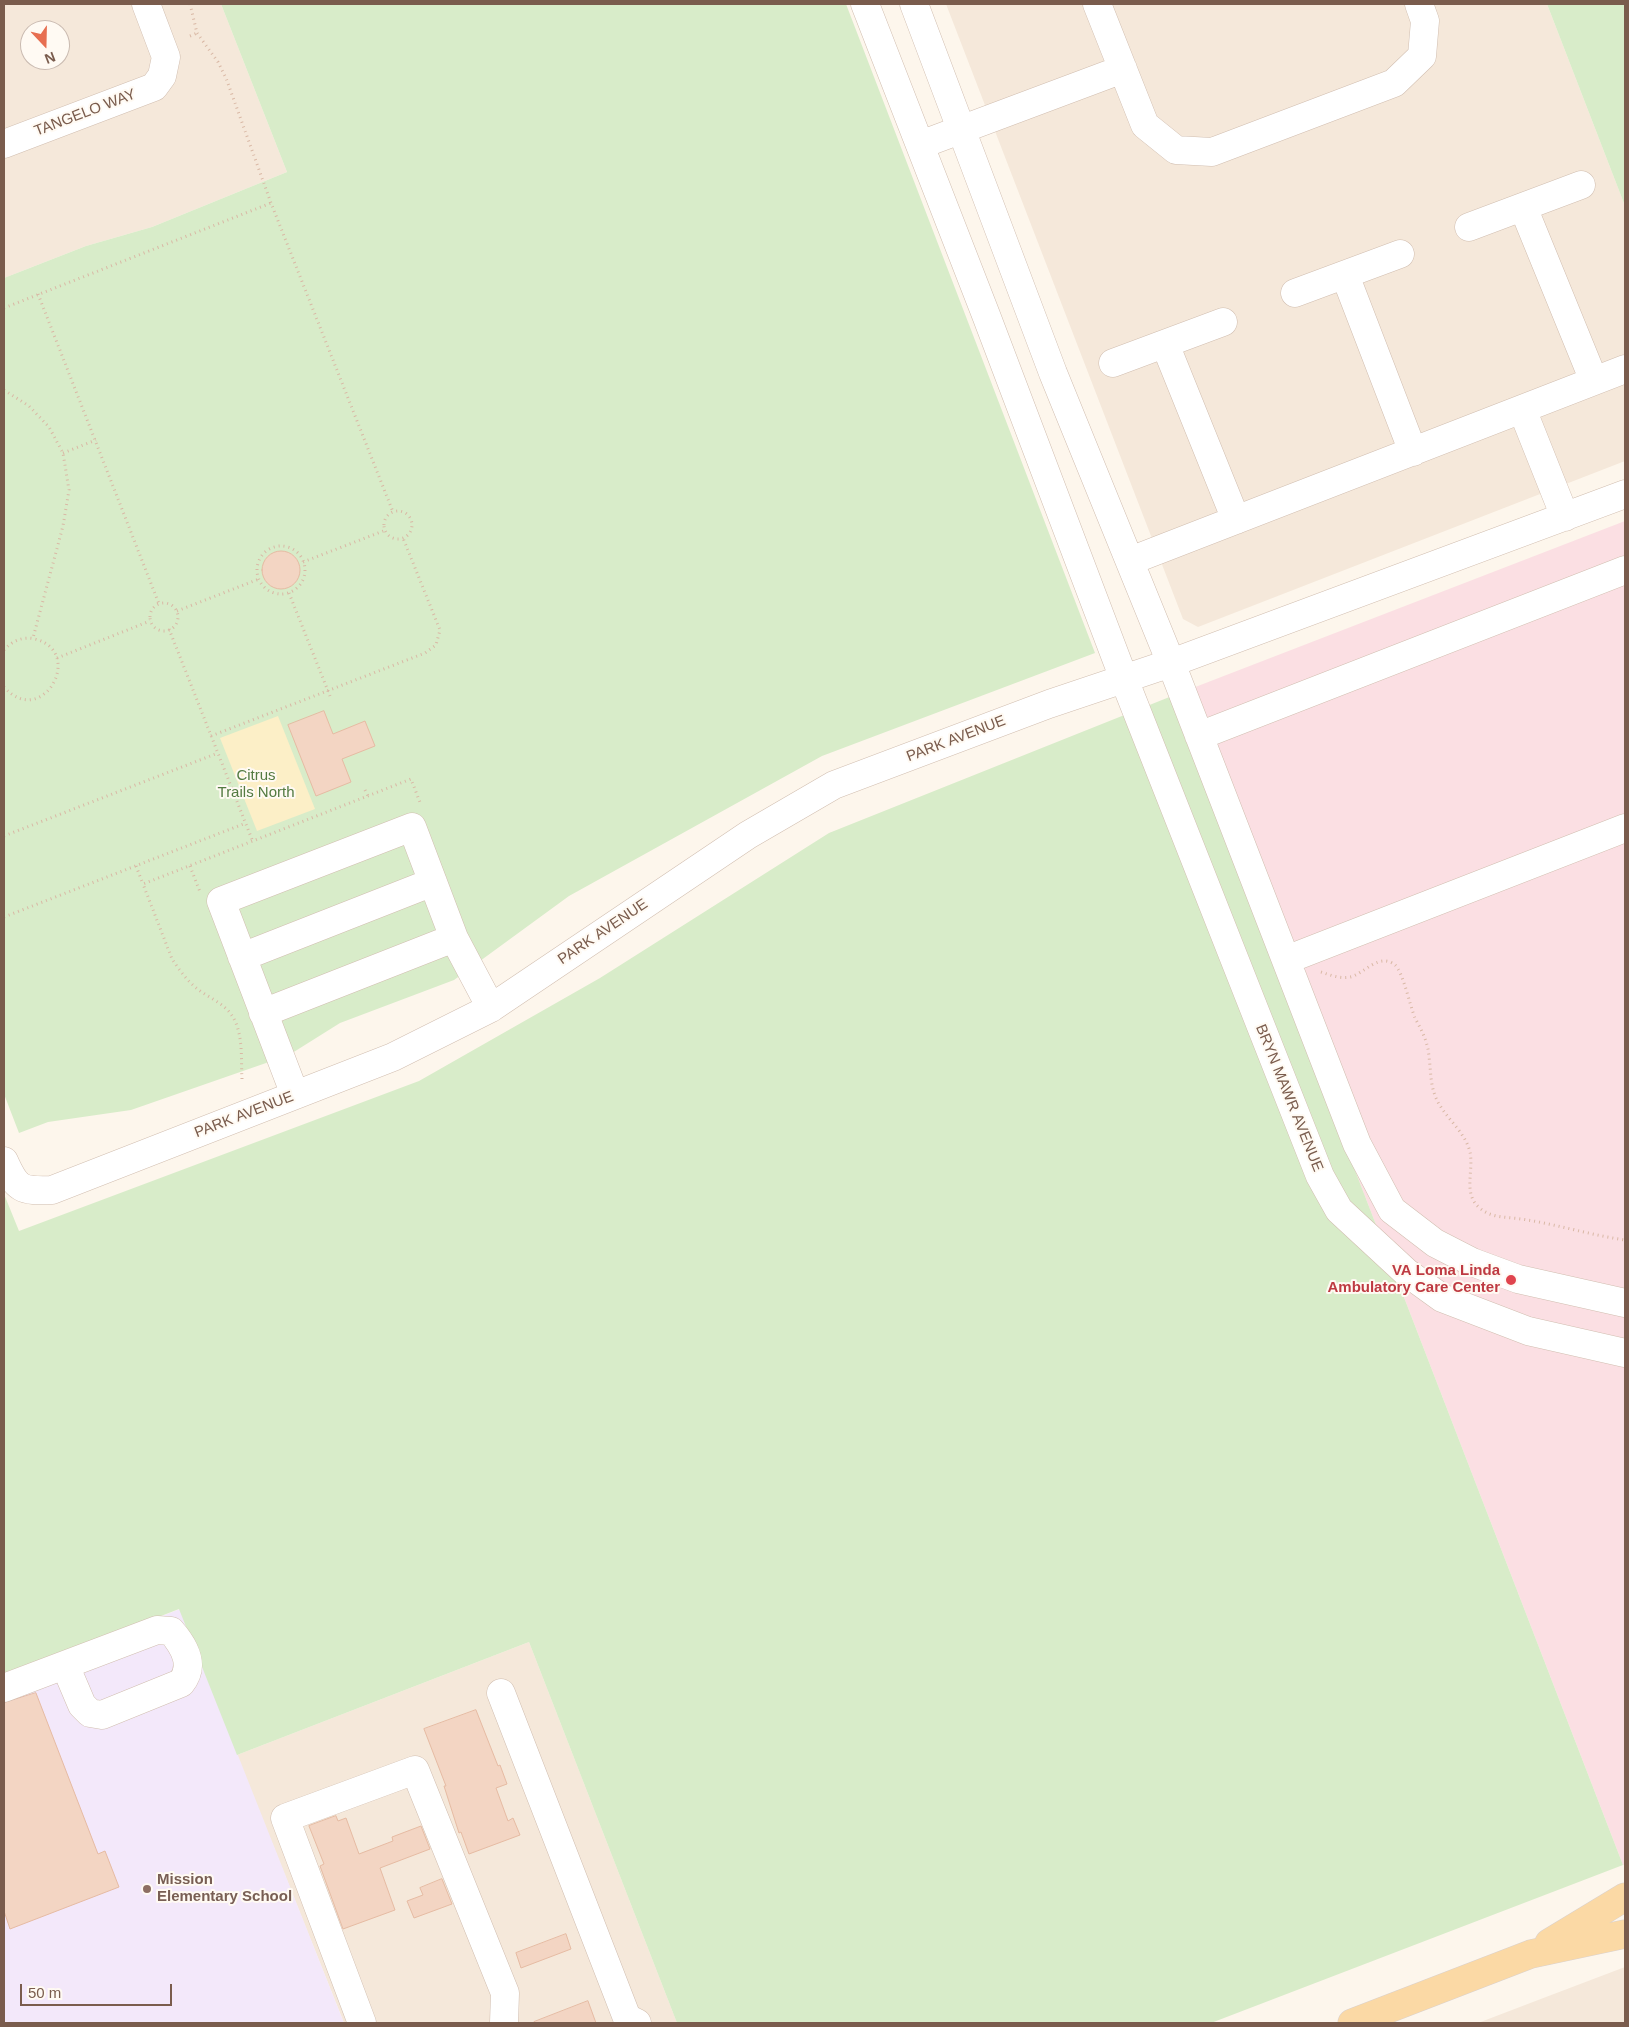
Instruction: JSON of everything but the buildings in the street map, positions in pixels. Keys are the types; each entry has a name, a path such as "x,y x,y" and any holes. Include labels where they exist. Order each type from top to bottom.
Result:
{"main road":[{"path":"1531,1954 1625,1897"},
{"path":"1352,2023 1531,1954 1625,1934"}],"street":[{"name":"TANGELO WAY","path":"4,144 154,87 162,76 166,57 146,4"},
{"name":"BRYN MAWR AVENUE","path":"865,4 1124,679 1320,1176 1339,1210 1406,1272 1442,1298 1528,1331 1625,1353"},
{"path":"914,4 1053,373 1171,663 1357,1144 1392,1210 1435,1243 1472,1262 1518,1279 1625,1304"},
{"path":"1097,4 1145,125 1176,150 1212,152 1394,83 1422,56 1425,21 1419,4"},
{"path":"920,146 1123,69"},
{"path":"1469,227 1581,185"},
{"path":"1523,207 1594,381"},
{"path":"1295,293 1400,254"},
{"path":"1345,275 1413,452"},
{"path":"1113,363 1223,322"},
{"path":"1165,344 1236,520"},
{"path":"1130,561 1625,369"},
{"path":"1522,409 1564,517"},
{"name":"PARK AVENUE","path":"4,1161 13,1182 30,1191 52,1190 393,1057 491,1008 748,835 834,785 1049,704 1171,663 1625,494"},
{"path":"1199,736 1625,570"},
{"path":"295,1095 220,901 412,827 454,938 491,1008"},
{"path":"1286,960 1625,828"},
{"path":"242,957 433,882"},
{"path":"263,1013 454,938"},
{"path":"4,1688 66,1665"},
{"path":"501,1693 627,2018 637,2023"},
{"path":"362,2023 285,1818 415,1770 504,1994 504,2023"}],"path":[{"path":"190,4 197,33 218,62 226,78 272,202 393,512"},
{"path":"190,36 197,33"},
{"path":"4,308 272,202"},
{"path":"38,294 159,604"},
{"path":"4,390 29,406 49,427 63,453 69,490 63,526 33,638"},
{"path":"63,453 96,440"},
{"path":"393,512 402,512 412,520 412,529 403,538 395,538 386,530 386,518 393,512"},
{"path":"303,562 386,530"},
{"path":"211,736 425,653 436,645 440,630 403,538"},
{"path":"279,546 294,550 303,562 304,577 296,589 289,592 275,593 263,586 259,580 257,572 260,558 272,548 279,546"},
{"path":"177,611 259,580"},
{"path":"289,592 330,696"},
{"path":"168,603 177,611 178,620 170,629 165,631 156,629 150,622 152,609 159,604 168,603"},
{"path":"57,658 150,622"},
{"path":"143,884 253,842 170,629"},
{"path":"4,650 17,640 33,638 47,645 57,658 58,669 57,679 51,688 43,695 34,699 23,699 13,696 4,688"},
{"path":"4,836 218,753"},
{"path":"365,790 368,796"},
{"path":"4,917 246,823"},
{"path":"136,866 172,958 179,970 194,987 228,1009 236,1021 240,1037 242,1079"},
{"path":"1314,969 1334,977 1350,977 1375,963 1384,962 1394,964 1400,971 1409,1002 1427,1044 1431,1082 1436,1097 1443,1111 1462,1135 1470,1152 1470,1193 1479,1208 1497,1216 1625,1240"}],"shaded area":[{"path":"4,4 221,4 287,172 152,227 86,246 4,278"},
{"path":"946,4 1547,4 1625,206 1625,461 1198,627 1183,619"},
{"name":"VA Loma Linda Ambulatory Care Center","path":"1625,521 1625,1865 1623,1865 1172,696"},
{"name":"Mission Elementary School","path":"180,1609 344,2023 4,2023 4,1677"},
{"path":"529,1642 677,2023 344,2023 237,1755"},
{"path":"1625,1967 1625,2023 1478,2023 1546,1997"}],"green space":[{"name":"Citrus Trails North","path":"221,4 846,4 1095,653 822,756 569,896 454,980 340,1023 289,1055 131,1110 48,1122 19,1133 4,1094 4,278 86,246 152,227 287,172"},
{"path":"1547,4 1625,4 1625,206"},
{"path":"1172,696 1623,1865 1211,2023 677,2023 529,1642 237,1755 179,1609 4,1677 4,1194 19,1231 419,1081 600,978 829,833"}],"sand":[{"path":"278,716 315,809 257,831 220,738"}],"place":[{"name":"VA Loma Linda Ambulatory Care Center","path":"1511,1280"},
{"name":"Mission Elementary School","path":"147,1889"}]}
